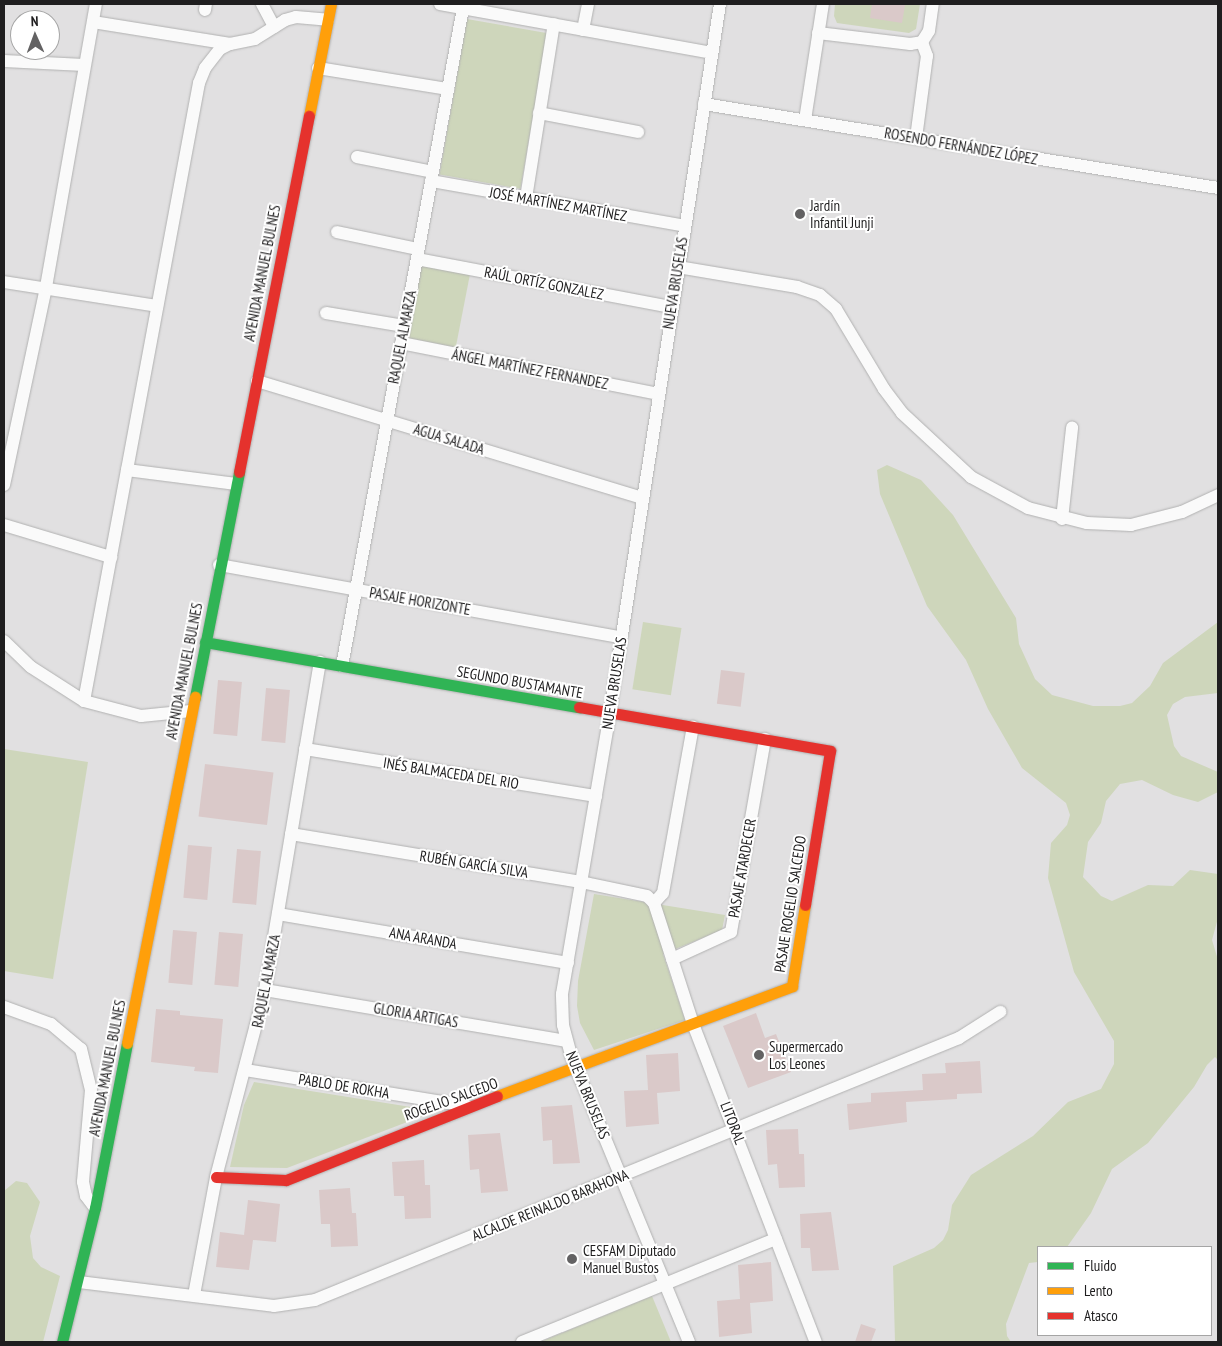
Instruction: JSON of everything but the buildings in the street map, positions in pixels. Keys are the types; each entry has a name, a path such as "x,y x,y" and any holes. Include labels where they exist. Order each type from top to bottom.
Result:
{"street":[{"path":"4,485 46,287 96,4"},
{"path":"262,4 274,27"},
{"name":"AVENIDA MANUEL BULNES","path":"62,1342 79,1282 95,1208 205,642 218,565 257,381 331,4"},
{"path":"440,4 712,53"},
{"path":"583,30 588,4"},
{"name":"NUEVA BRUSELAS","path":"689,1342 576,1069 566,1041 562,994 610,712 720,4"},
{"path":"805,120 822,4"},
{"path":"916,138 927,62 922,42 929,31 933,4"},
{"name":"RAQUEL ALMARZA","path":"342,666 463,8"},
{"path":"84,700 199,83 205,68 220,49 230,44 255,39 274,27 296,17 328,20"},
{"path":"93,22 230,44"},
{"path":"526,198 554,24"},
{"path":"818,33 910,44 922,42"},
{"path":"4,62 84,65"},
{"path":"318,68 448,89"},
{"name":"ROSENDO FERNÁNDEZ LÓPEZ","path":"704,104 1218,188"},
{"path":"539,113 638,132"},
{"name":"JOSÉ MARTÍNEZ MARTÍNEZ","path":"357,157 432,177 526,198 685,226"},
{"name":"RAÚL ORTÍZ GONZALEZ","path":"337,232 418,254 672,307"},
{"path":"678,267 797,286 820,295 836,309 892,401 952,461 1009,500 1062,519 1131,525 1182,512 1218,496"},
{"path":"4,282 46,287 157,306"},
{"path":"326,313 404,326"},
{"name":"ÁNGEL MARTÍNEZ FERNANDEZ","path":"401,342 658,394"},
{"name":"AGUA SALADA","path":"257,381 642,498"},
{"path":"1062,519 1072,428"},
{"path":"127,470 236,484"},
{"path":"4,525 111,557"},
{"name":"PASAJE HORIZONTE","path":"218,565 621,637"},
{"path":"4,641 32,667 84,700 141,716 191,711"},
{"name":"SEGUNDO BUSTAMANTE","path":"205,642 830,750"},
{"name":"RAQUEL ALMARZA","path":"194,1295 216,1177 265,990 320,662"},
{"path":"654,903 663,892 693,727"},
{"name":"PASAJE ATARDECER","path":"672,959 731,932 765,739"},
{"name":"INÉS BALMACEDA DEL RIO","path":"305,750 596,796"},
{"name":"PASAJE ROGELIO SALCEDO","path":"692,1024 792,986 830,750"},
{"name":"RUBÉN GARCÍA SILVA","path":"291,834 581,882 647,896 654,903"},
{"name":"LITORAL","path":"654,903 692,1024 736,1131 816,1342"},
{"name":"ANA ARANDA","path":"278,914 568,962"},
{"name":"GLORIA ARTIGAS","path":"265,990 566,1041"},
{"path":"4,1007 51,1024 81,1049 91,1090 82,1182 86,1196 95,1208"},
{"name":"ALCALDE REINALDO BARAHONA","path":"79,1282 274,1306 304,1303 736,1131 959,1038 1000,1012"},
{"name":"ROGELIO SALCEDO","path":"216,1177 286,1180 692,1024"},
{"name":"PABLO DE ROKHA","path":"245,1070 472,1107"},
{"path":"522,1342 776,1239"}],"green space":[{"path":"835,4 920,4 916,29 909,33 837,23 834,16"},
{"path":"467,19 548,33 520,189 440,175"},
{"path":"420,264 470,274 456,347 406,338"},
{"path":"887,465 921,480 953,515 1016,618 1019,644 1035,679 1052,695 1093,706 1120,706 1132,703 1150,686 1163,663 1218,622 1218,693 1185,697 1173,704 1167,715 1174,746 1181,756 1218,772 1218,792 1198,802 1173,795 1142,780 1120,784 1106,801 1101,823 1088,842 1083,877 1101,896 1112,901 1148,885 1173,886 1190,870 1218,874 1218,918 1212,940 1218,960 1218,1060 1215,1057 1207,1065 1194,1087 1148,1143 1112,1169 1091,1213 1068,1246 1037,1246 1037,1262 1029,1263 1006,1324 1007,1336 1011,1342 895,1342 893,1266 934,1248 943,1240 948,1230 952,1205 971,1175 1033,1136 1068,1102 1101,1089 1114,1064 1114,1041 1074,972 1048,878 1051,843 1067,825 1070,815 1066,803 1022,768 988,709 966,660 927,606 880,494 877,470"},
{"path":"643,622 682,628 671,695 632,689"},
{"path":"4,749 88,762 53,979 4,971"},
{"path":"594,894 725,915 722,930 663,954 685,1020 594,1050 580,1023 577,1006 578,981"},
{"path":"254,1082 436,1111 287,1168 230,1167 244,1105"},
{"path":"16,1181 27,1183 40,1202 30,1236 33,1258 41,1267 60,1276 43,1342 4,1342 4,1191"},
{"path":"652,1296 671,1342 540,1342"}],"traffic: fast":[{"path":"195,697 239,472"},
{"path":"205,642 579,707"},
{"path":"62,1342 95,1208 127,1043"}],"traffic: slow":[{"path":"309,116 331,4"},
{"path":"127,1043 195,697"},
{"path":"497,1096 792,986 805,905"}],"traffic: jam":[{"path":"239,472 309,116"},
{"path":"579,707 830,751 805,905"},
{"path":"216,1177 286,1180 497,1096"}],"place":[{"name":"Jardín Infantil Junji","path":"800,214"},
{"name":"Supermercado Los Leones","path":"759,1055"},
{"name":"CESFAM Diputado Manuel Bustos","path":"572,1259"}]}
